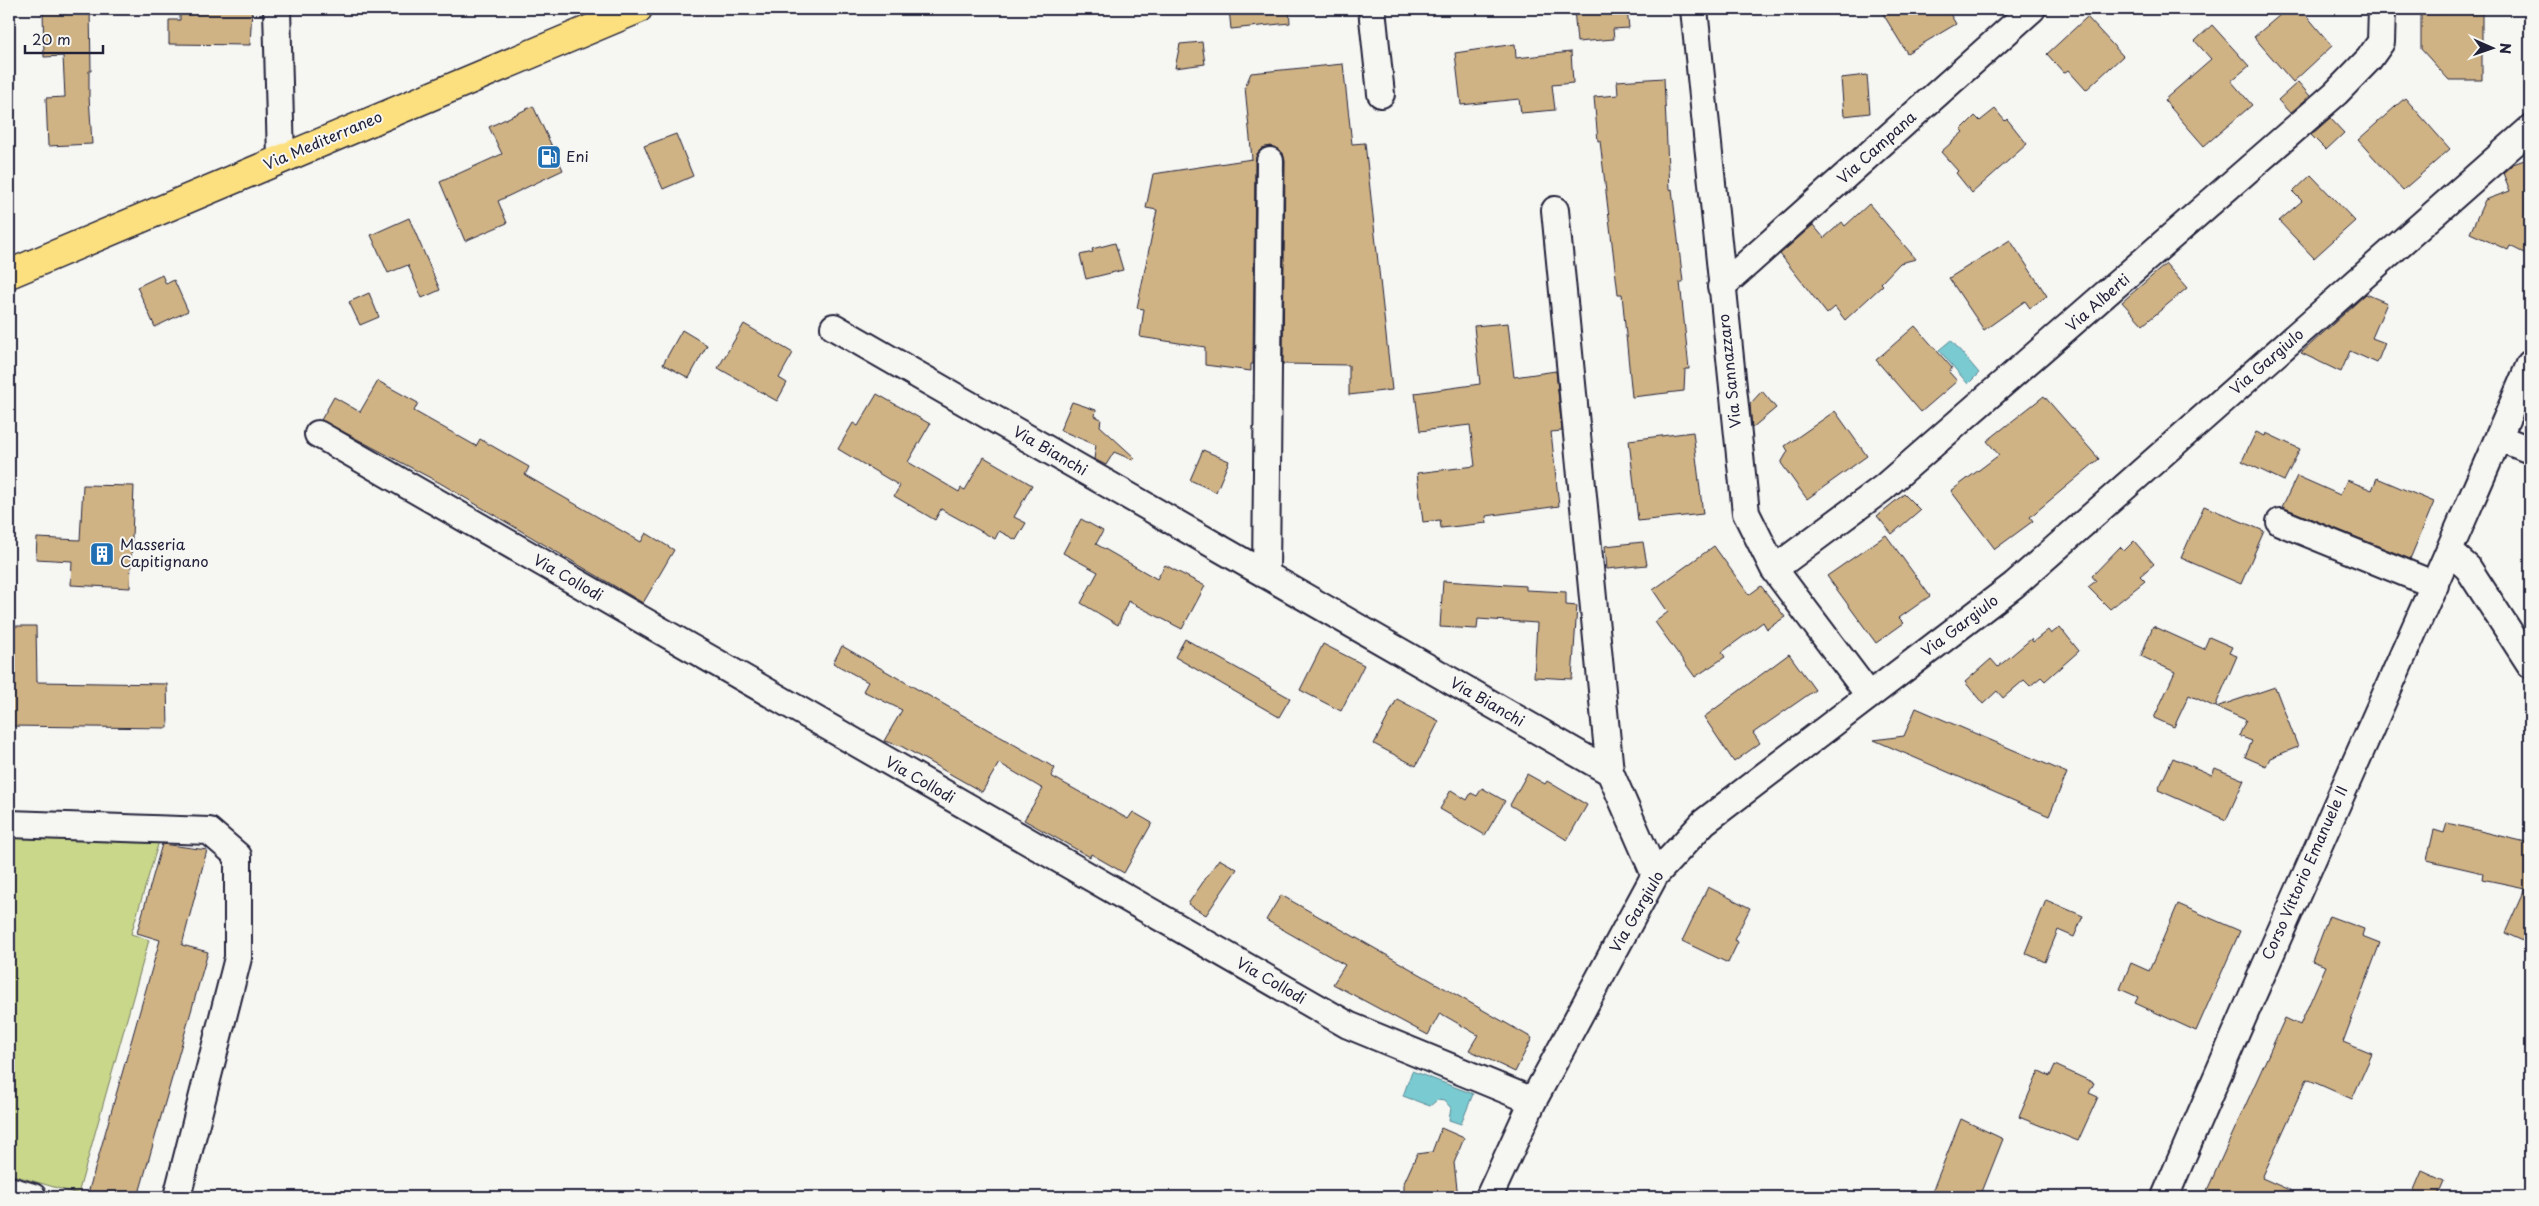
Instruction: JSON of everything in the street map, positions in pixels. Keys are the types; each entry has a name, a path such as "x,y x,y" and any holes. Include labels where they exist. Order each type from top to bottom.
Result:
{"main road":[{"name":"Via Mediterraneo","path":"9,274 638,9"}],"street":[{"path":"277,9 281,159"},
{"path":"1372,9 1381,94"},
{"name":"Via Sannazzaro","path":"1694,9 1721,287 1746,513 1774,568 1869,696"},
{"name":"Via Campana","path":"1721,287 2032,9"},
{"name":"Via Alberti","path":"1774,568 1883,488 2336,93 2370,59 2381,42 2382,9"},
{"name":"Via Gargiulo","path":"1489,1197 1533,1101 1655,876 1704,822 2014,585 2530,129"},
{"path":"1266,575 1270,161"},
{"path":"1555,210 1610,772 1655,876"},
{"name":"Via Bianchi","path":"834,327 1610,772"},
{"name":"Corso Vittorio Emanuele II","path":"2165,1197 2277,936 2435,585 2530,364"},
{"name":"Via Collodi","path":"318,434 1348,1025 1533,1101"},
{"path":"2498,438 2530,450"},
{"path":"2280,522 2435,585"},
{"path":"2449,551 2468,568 2530,664"},
{"path":"9,824 209,831 238,856 238,958 177,1197"},
{"path":"9,1190 33,1197"}],"green space":[{"path":"9,832 160,838 131,934 149,940 78,1194 9,1174"}],"water":[{"path":"1951,340 1979,373 1968,384 1939,350"},
{"path":"1412,1071 1473,1094 1461,1124 1449,1120 1451,1108 1445,1101 1437,1100 1430,1106 1403,1096"}],"building":[{"path":"43,9 90,9 91,71 89,71 89,96 92,144 48,146 46,98 65,97 63,56 44,57"},
{"path":"180,9 252,9 250,45 169,44 169,20 180,20"},
{"path":"1229,9 1289,9 1290,23 1231,29"},
{"path":"1574,9 1627,9 1629,28 1613,29 1614,39 1577,42"},
{"path":"1880,9 1947,9 1956,24 1907,53"},
{"path":"2287,9 2301,9 2332,46 2293,82 2254,37"},
{"path":"2482,13 2482,80 2449,80 2421,49 2421,14"},
{"path":"2087,17 2123,56 2086,90 2068,70 2064,73 2047,54"},
{"path":"2212,25 2249,66 2231,81 2252,105 2204,146 2164,100 2211,59 2195,41"},
{"path":"1202,42 1205,64 1175,68 1180,44"},
{"path":"1515,44 1516,58 1571,52 1573,83 1552,85 1555,110 1521,113 1519,99 1461,105 1455,53"},
{"path":"1343,64 1352,144 1365,143 1392,390 1349,395 1349,365 1283,364 1285,161 1283,153 1271,146 1262,148 1257,154 1255,161 1253,364 1251,364 1251,371 1205,365 1205,347 1140,337 1144,309 1137,308 1157,210 1146,208 1153,174 1252,159 1245,87 1251,73"},
{"path":"1867,75 1870,113 1844,116 1841,78"},
{"path":"1664,78 1669,190 1672,189 1683,282 1680,282 1689,369 1685,369 1684,391 1632,397 1622,294 1618,294 1594,97 1618,95 1617,81"},
{"path":"2298,82 2310,96 2290,113 2278,100"},
{"path":"2405,98 2450,149 2403,190 2358,140"},
{"path":"533,106 563,170 498,201 507,223 465,241 440,182 502,154 489,127"},
{"path":"1995,109 2005,121 2007,119 2027,144 1972,193 1956,173 1958,171 1941,152 1963,132 1961,130 1975,116 1980,121"},
{"path":"2330,118 2344,133 2326,150 2311,135"},
{"path":"676,134 693,176 663,189 644,146"},
{"path":"2530,158 2530,256 2510,246 2508,250 2470,233 2485,200 2510,191 2503,173 2513,164"},
{"path":"2311,175 2355,221 2314,258 2279,221 2302,201 2293,192"},
{"path":"1869,204 1916,259 1900,263 1881,283 1883,285 1845,320 1835,307 1827,314 1780,254 1813,225 1824,238 1842,222 1845,226"},
{"path":"409,218 440,290 422,298 408,265 388,273 371,235"},
{"path":"2010,240 2047,296 2030,308 2025,301 1984,330 1949,278"},
{"path":"1115,243 1123,270 1086,279 1080,255 1093,252 1092,249"},
{"path":"2166,264 2187,288 2143,325 2122,302"},
{"path":"162,275 166,284 174,280 188,311 155,327 137,287"},
{"path":"369,293 379,317 360,325 349,302"},
{"path":"2366,294 2387,303 2372,338 2385,343 2377,363 2350,351 2341,372 2301,353"},
{"path":"1508,323 1514,377 1556,371 1562,431 1551,432 1559,506 1486,516 1487,523 1441,528 1440,520 1423,522 1417,473 1475,466 1470,425 1420,431 1415,393 1480,384 1474,326"},
{"path":"744,324 793,353 779,378 787,383 777,401 718,368"},
{"path":"1915,326 1952,368 1949,372 1957,381 1921,412 1876,360"},
{"path":"682,330 707,345 689,378 663,364"},
{"path":"378,381 418,403 414,411 476,446 480,439 529,467 525,475 641,542 646,533 674,550 643,603 440,483 321,420 334,397 360,412"},
{"path":"1762,391 1776,408 1752,428 1750,404"},
{"path":"877,394 930,424 908,462 959,492 961,488 965,490 984,457 1032,485 1014,517 1026,523 1016,540 999,531 995,539 941,509 935,520 894,496 900,486 838,449 853,423 858,426"},
{"path":"2044,396 2099,459 2030,517 2033,521 1995,549 1951,491 1999,455 1987,441"},
{"path":"1072,402 1096,410 1095,416 1101,419 1100,426 1135,458 1133,460 1114,452 1106,465 1094,459 1096,445 1060,430"},
{"path":"1835,411 1867,456 1807,499 1781,463 1788,451 1785,446"},
{"path":"1693,432 1703,514 1638,521 1629,440"},
{"path":"2256,432 2265,436 2266,433 2300,449 2284,481 2242,461"},
{"path":"1203,450 1229,461 1216,492 1190,480"},
{"path":"2297,476 2340,495 2347,480 2372,490 2377,478 2434,502 2410,559 2282,507"},
{"name":"Masseria Capitignano","path":"83,485 134,486 130,588 71,585 72,561 36,559 37,538 80,540"},
{"path":"1904,494 1920,510 1892,534 1877,516"},
{"path":"2204,506 2264,531 2241,584 2181,558"},
{"path":"1081,519 1103,531 1096,544 1157,579 1165,565 1205,586 1182,629 1128,601 1118,625 1081,603 1098,572 1063,553"},
{"path":"1886,535 1930,596 1899,618 1904,623 1876,643 1827,576"},
{"path":"2134,541 2154,564 2140,576 2145,581 2110,609 2088,587 2096,581 2092,576 2120,547 2124,551"},
{"path":"1643,542 1647,565 1607,569 1605,546"},
{"path":"1714,546 1749,595 1761,586 1785,617 1767,629 1763,622 1722,652 1725,657 1695,677 1655,622 1668,612 1653,590"},
{"path":"1443,581 1526,586 1526,590 1566,592 1566,605 1577,606 1572,679 1534,677 1537,623 1478,619 1477,629 1440,627"},
{"path":"9,626 36,626 37,682 167,684 168,728 9,726"},
{"path":"2153,626 2204,649 2209,637 2232,647 2229,653 2237,656 2215,707 2189,695 2174,727 2154,718 2175,672 2141,656"},
{"path":"2060,627 2079,651 2045,681 2041,677 2030,686 2024,680 2003,698 1997,691 1983,704 1965,682 1991,659 1998,667 2031,639 2033,642 2048,630 2051,634"},
{"path":"1185,639 1290,698 1279,717 1175,657"},
{"path":"1323,644 1364,665 1341,711 1300,690"},
{"path":"842,646 1055,768 1051,776 1128,819 1133,812 1152,823 1124,873 1091,854 1090,857 1024,820 1043,789 999,763 982,792 901,746 884,741 902,710 863,691 868,682 833,663"},
{"path":"1789,654 1815,690 1753,733 1760,743 1734,762 1704,717"},
{"path":"2275,687 2298,747 2270,758 2266,766 2245,757 2252,741 2239,736 2246,720 2216,707"},
{"path":"1397,699 1439,721 1416,766 1374,744"},
{"path":"1916,708 2067,773 2049,816 1874,740 1904,736"},
{"path":"2173,758 2212,775 2215,768 2244,780 2226,820 2158,790"},
{"path":"1527,774 1545,784 1547,781 1587,805 1567,840 1510,805"},
{"path":"1482,788 1505,801 1485,835 1440,809 1451,790 1467,800 1471,793 1477,796"},
{"path":"2447,823 2530,843 2530,944 2505,933 2525,888 2482,879 2483,873 2427,860 2434,830 2444,833"},
{"path":"162,844 207,850 182,945 208,952 138,1197 87,1197 160,940 137,933"},
{"path":"1219,859 1237,869 1206,915 1188,904"},
{"path":"1708,887 1750,908 1734,940 1738,942 1728,963 1682,941"},
{"path":"1281,895 1532,1038 1515,1072 1469,1050 1478,1035 1440,1013 1428,1035 1333,984 1345,965 1266,920"},
{"path":"2046,900 2083,916 2074,937 2058,930 2045,962 2025,953"},
{"path":"2178,904 2240,931 2196,1031 2135,1003 2138,997 2120,989 2131,963 2149,971"},
{"path":"2329,916 2364,929 2362,936 2380,943 2343,1042 2372,1054 2352,1099 2307,1079 2262,1178 2305,1197 2204,1197 2285,1018 2300,1025 2326,966 2312,961"},
{"path":"2055,1065 2094,1083 2089,1093 2098,1097 2078,1141 2019,1117 2039,1071 2050,1076"},
{"path":"1961,1119 2003,1139 1980,1197 1930,1197"},
{"path":"1441,1128 1464,1138 1454,1163 1458,1197 1404,1197 1404,1183 1417,1154 1432,1152"},
{"path":"2422,1171 2444,1181 2437,1197 2411,1197"}],"place":[{"name":"Eni","path":"549,157"},
{"name":"Masseria Capitignano","path":"102,554"}]}
